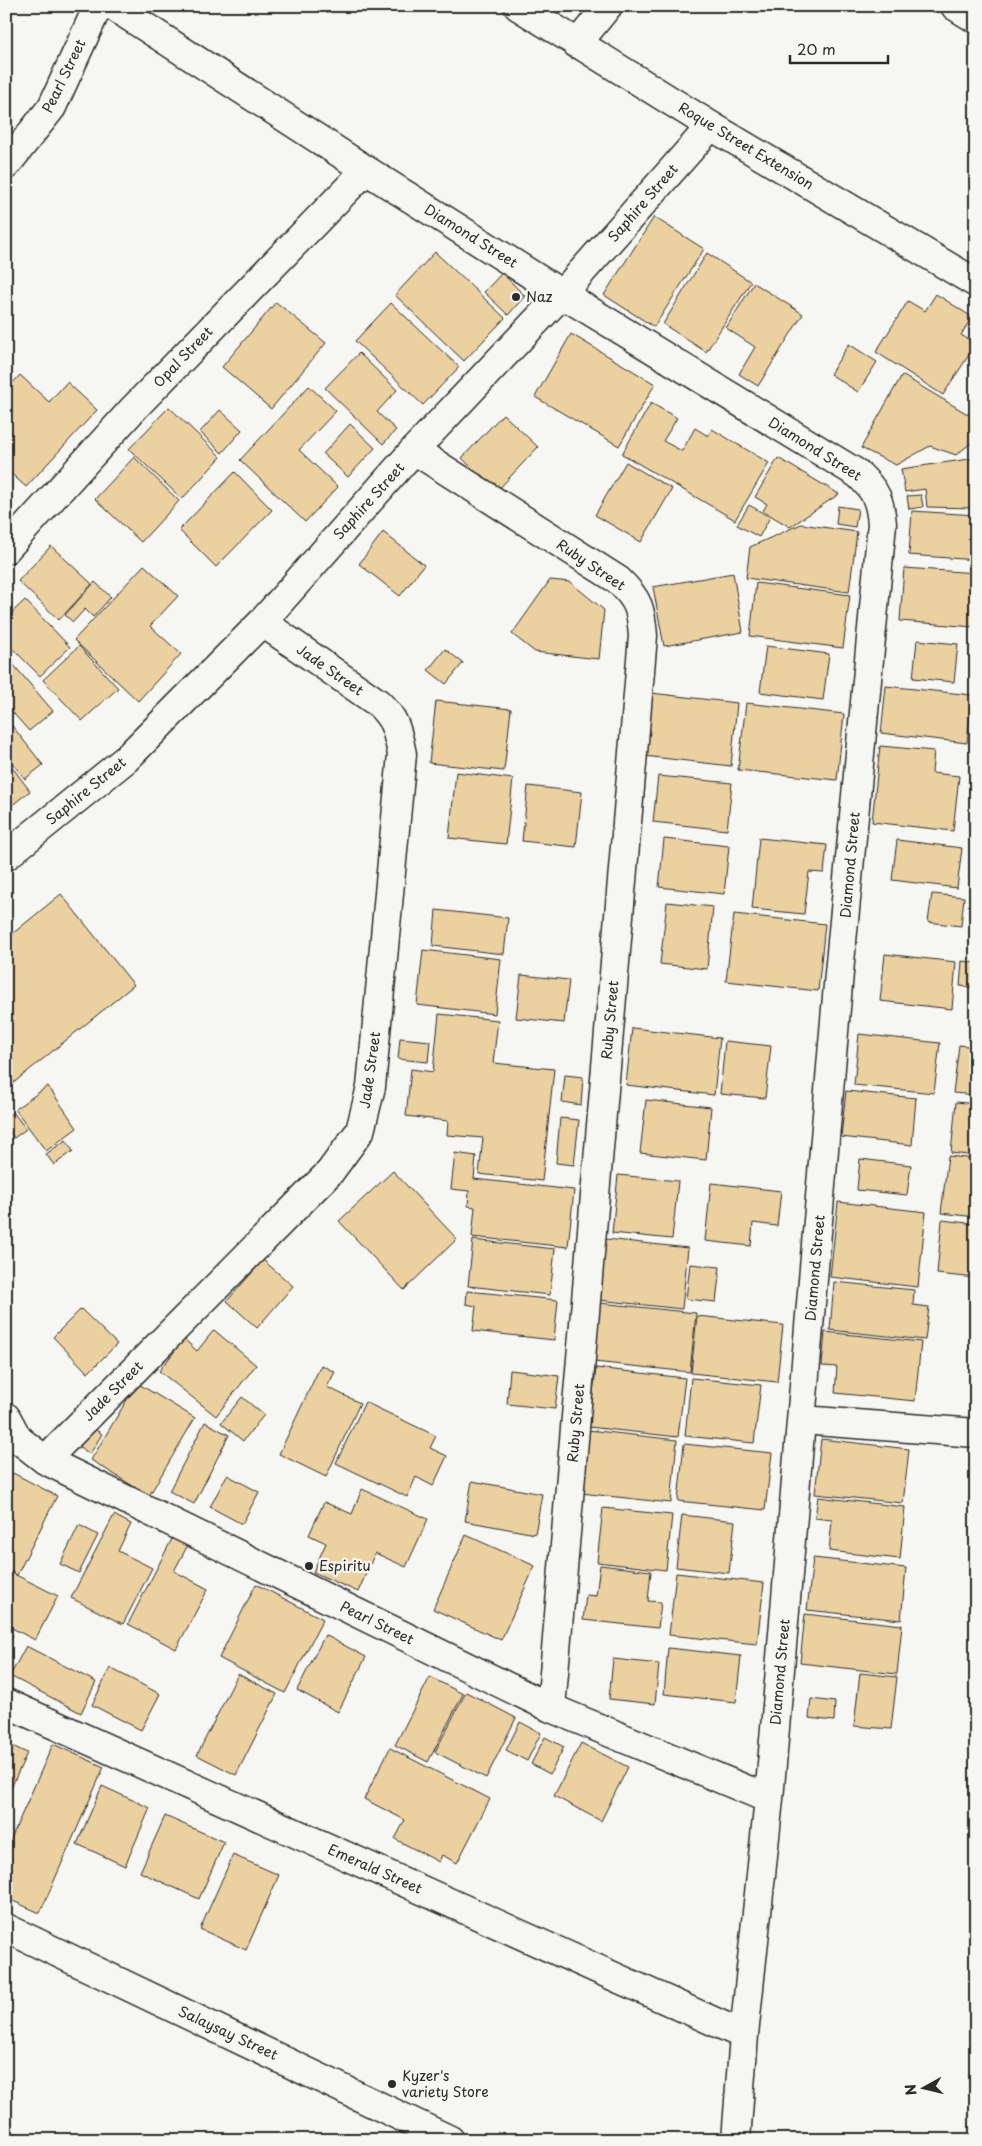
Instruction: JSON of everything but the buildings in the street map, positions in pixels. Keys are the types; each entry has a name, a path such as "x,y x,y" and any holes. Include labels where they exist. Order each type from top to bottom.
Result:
{"street":[{"name":"Pearl Street","path":"6,165 52,107 98,6"},
{"name":"Diamond Street","path":"114,6 366,170 562,294 858,474 872,487 880,505 882,524 839,973 769,1799 744,2035 736,2140"},
{"name":"Roque Street Extension","path":"518,6 711,126 976,283"},
{"path":"577,44 608,6"},
{"path":"955,6 976,19"},
{"name":"Saphire Street","path":"6,856 126,759 262,622 414,450 562,294 711,126"},
{"name":"Opal Street","path":"6,549 134,408 366,170"},
{"name":"Ruby Street","path":"414,450 618,580 633,595 642,617 643,636 551,1708"},
{"name":"Jade Street","path":"45,1460 330,1172 360,1131 371,1087 402,754 390,715 378,703 262,622"},
{"name":"Pearl Street","path":"6,1417 18,1438 45,1460 551,1708 769,1799"},
{"path":"802,1420 976,1433"},
{"name":"Emerald Street","path":"6,1703 744,2035"},
{"name":"Salaysay Street","path":"6,1928 450,2140"}],"place":[{"name":"Naz","path":"516,297"},
{"name":"Espiritu","path":"309,1566"},
{"name":"Kyzer's variety Store","path":"392,2084"}]}
